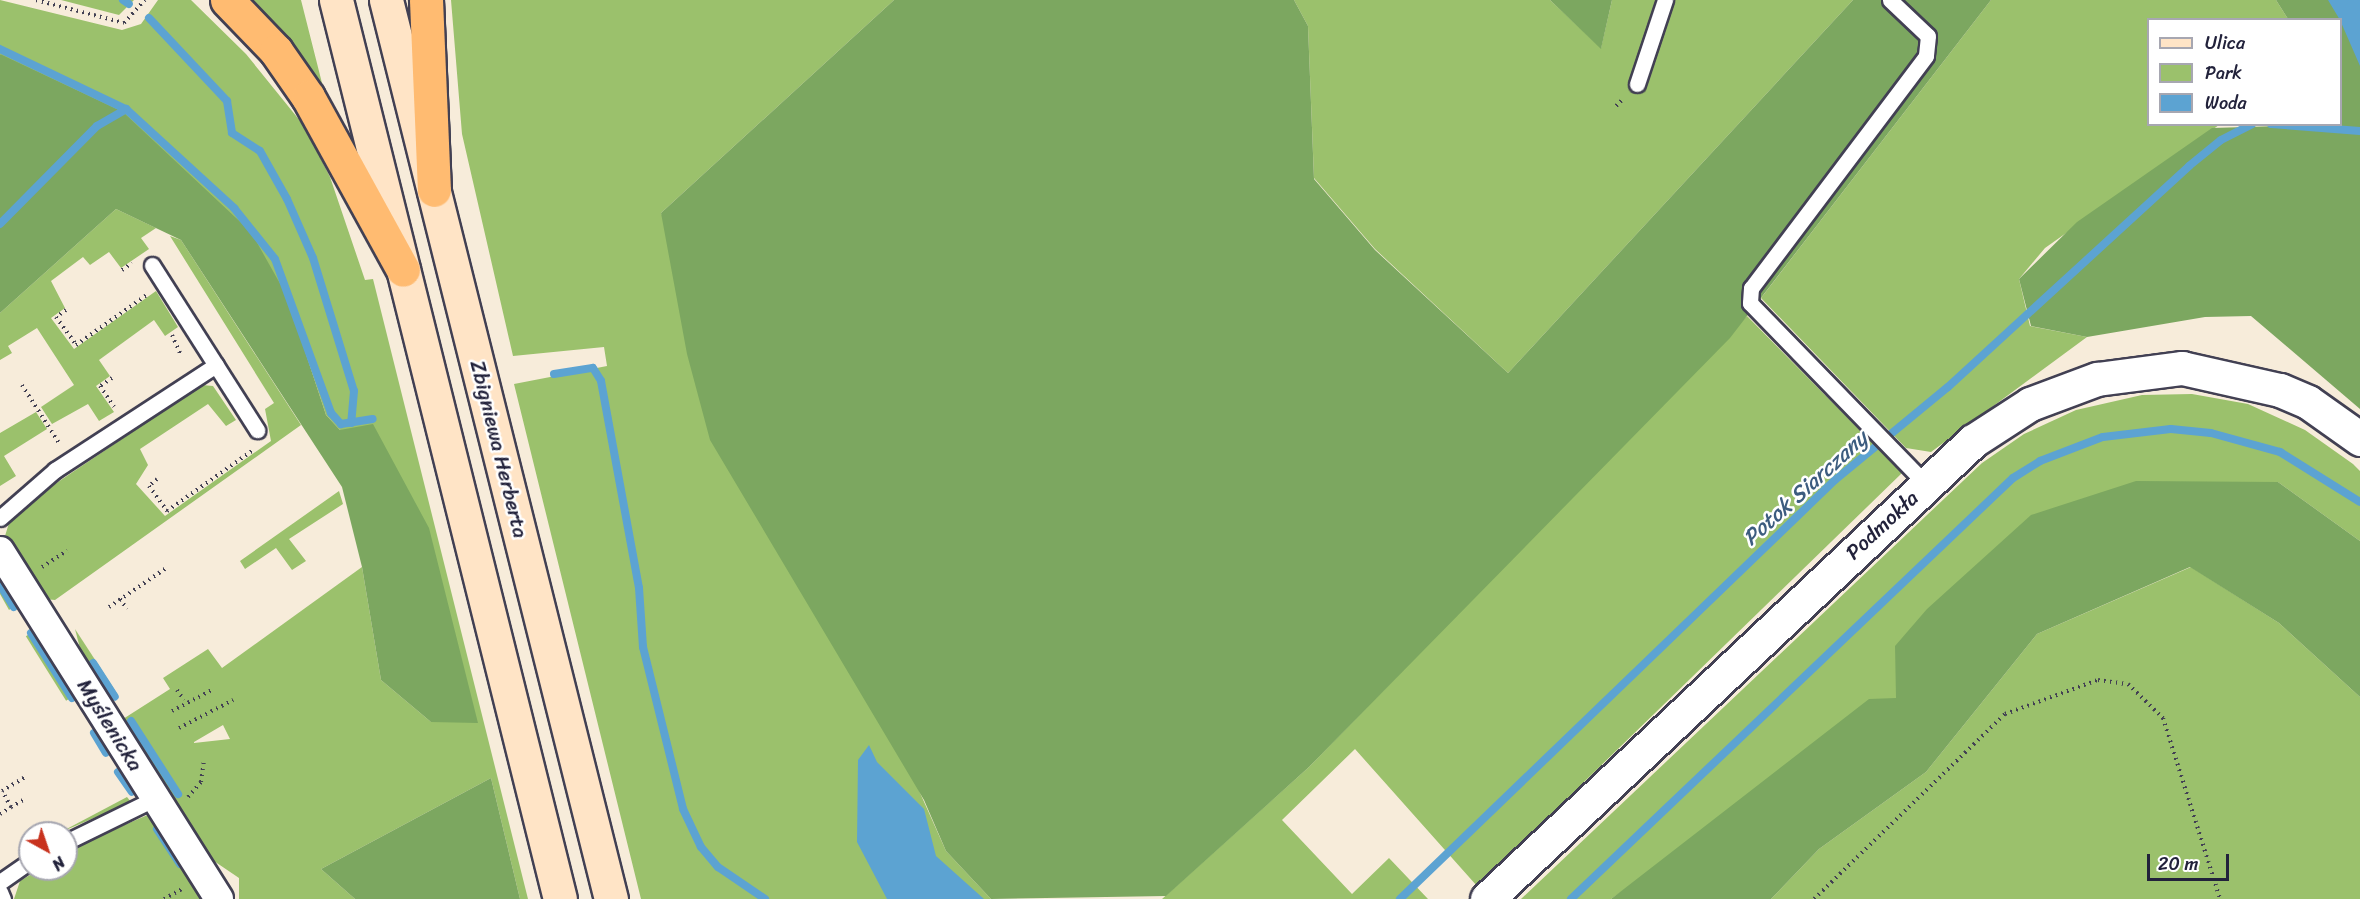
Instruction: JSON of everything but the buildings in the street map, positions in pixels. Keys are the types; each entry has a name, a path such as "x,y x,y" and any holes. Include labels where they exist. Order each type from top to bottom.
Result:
{"highway":[{"path":"227,0 276,51 308,97 403,270"},
{"path":"426,0 434,190"}],"main road":[{"path":"336,0 561,899"},
{"name":"Zbigniewa Herberta","path":"386,0 611,899"}],"street":[{"name":"Podmokła","path":"1487,899 1926,484 2000,421 2059,390 2126,373 2182,368 2244,379 2308,402 2360,439"},
{"name":"Myślenicka","path":"0,550 219,899"}],"lane":[{"path":"1637,84 1665,0"},
{"path":"1890,0 1928,36 1926,56 1751,288 1750,303 1926,484"},
{"path":"152,265 257,430"},
{"path":"0,518 55,470 216,365"},
{"path":"78,837 160,805"},
{"path":"0,882 18,869"},
{"path":"0,892 3,899"}],"path":[{"path":"36,0 124,23 145,0"},
{"path":"66,310 56,317 75,345 163,283"},
{"path":"112,378 100,387 118,412"},
{"path":"22,385 63,449"},
{"path":"157,479 149,486 167,511 264,442 257,430"},
{"path":"39,572 67,551"},
{"path":"109,607 165,569"},
{"path":"120,599 127,609"},
{"path":"1814,899 2005,714 2098,680 2128,684 2163,718 2220,899"},
{"path":"177,690 184,700"},
{"path":"172,711 212,690"},
{"path":"179,728 233,700"},
{"path":"160,805 197,789 204,761"},
{"path":"12,807 2,791 27,776"},
{"path":"0,814 25,799"}],"green space":[{"path":"0,0 122,30 141,24 158,0 191,0 246,54 305,127 330,177 365,280 373,279 528,899 520,899 491,778 321,869 355,899 239,899 239,878 208,857 123,719 170,689 163,678 208,649 222,668 362,567 381,680 431,722 340,430 326,415 287,296 0,54","holes":["223,725 230,739 194,743"]},
{"path":"61,0 134,0 119,15"},
{"path":"247,0 301,0 324,91 265,16"},
{"path":"451,0 894,0 661,213 946,851 991,899 641,899 514,384 607,366 604,347 513,356 462,134"},
{"path":"894,0 1294,0 1308,26 1314,179 1375,250 1508,373 1853,0 1991,0 1730,338 1309,767 1166,896 991,899 946,851 924,800 710,440 687,354 661,213"},
{"path":"1294,0 1550,0 1601,48 1612,0 1853,0 1508,373 1375,249 1314,178 1308,26"},
{"path":"1550,0 1612,0 1601,49"},
{"path":"1991,0 2276,0 2287,18 2147,18 2147,126 2218,126 2045,248 2019,279 2030,326 2087,337 1931,452 1906,448 1761,298"},
{"path":"2276,0 2360,0 2360,409 2251,316 2205,317 2087,337 2031,326 2019,279 2077,222 2212,128 2342,126 2342,18 2287,18"},
{"path":"0,54 123,112 251,232 287,296 326,415 340,430 373,424 429,528 478,723 431,722 381,680 362,567 342,487 181,240 116,209 0,313"},
{"path":"116,209 156,228 141,238 149,249 121,268 109,252 90,265 83,257 51,281 65,308 51,318 74,349 156,291 178,327 165,336 154,320 99,360 110,376 96,386 114,412 99,421 88,404 52,424 41,407 74,385 37,328 8,346 12,353 0,360 0,313"},
{"path":"170,236 181,240 301,425 55,600 45,599 5,536 9,523 55,484 202,385 213,386 236,420 226,426 208,404 140,449 148,465 136,484 165,516 271,441 265,409 274,403"},
{"path":"1747,316 1902,473 1477,886 1355,749 1282,820 1352,894 1389,858 1428,899 1162,899 1309,767"},
{"path":"2192,394 2248,404 2305,430 2353,464 2360,471 2360,541 2278,482 2222,485 1896,646 1897,698 1611,899 1521,899 1982,463 2024,434 2076,410 2142,395"},
{"path":"36,412 47,429 4,456 16,476 0,486 0,433"},
{"path":"2136,481 2278,482 2360,541 2360,697 2279,623 2190,567 2037,634 1926,772 1819,849 1771,899 1611,899 1869,699 1896,698 1895,646 1927,609 2031,515"},
{"path":"339,491 343,504 289,539 306,561 292,570 276,548 245,569 240,561"},
{"path":"2191,567 2279,623 2360,697 2360,899 1771,899 1819,849 1926,772 2037,634"},
{"path":"0,571 17,604 9,610 0,594"},
{"path":"75,629 118,695 110,701 83,660"},
{"path":"36,630 76,694 66,701 26,636"},
{"path":"491,778 520,899 355,899 321,869"},
{"path":"127,797 131,802 78,825"},
{"path":"150,814 208,899 14,899 20,881 78,881 78,845"}],"water":[{"path":"2328,0 2360,0 2360,66 2342,25 2342,18 2339,18"},
{"path":"869,745 877,762 924,809 936,856 984,899 887,899 857,842 858,760"}],"waterway":[{"path":"123,0 129,4"},
{"path":"149,18 227,101 232,133 260,151 287,199 313,258 354,391 351,423"},
{"path":"0,49 126,109 234,208 275,259 331,413 341,424 373,419"},
{"path":"0,224 97,126 126,109"},
{"name":"Potok Siarczany","path":"1400,899 1835,480 1948,387 2189,166 2221,140 2248,126"},
{"name":"Potok Siarczany","path":"2296,126 2360,131"},
{"path":"554,374 593,368 601,381 639,588 643,647 683,809 701,847 718,867 765,899"},
{"path":"1571,899 2013,478 2040,461 2103,437 2171,429 2211,433 2280,452 2360,502"},
{"path":"0,585 14,607"},
{"path":"31,633 72,698"},
{"path":"93,663 115,697"},
{"path":"131,721 178,794"},
{"path":"94,733 106,753"},
{"path":"118,772 132,792"},
{"path":"157,829 180,864"}]}
